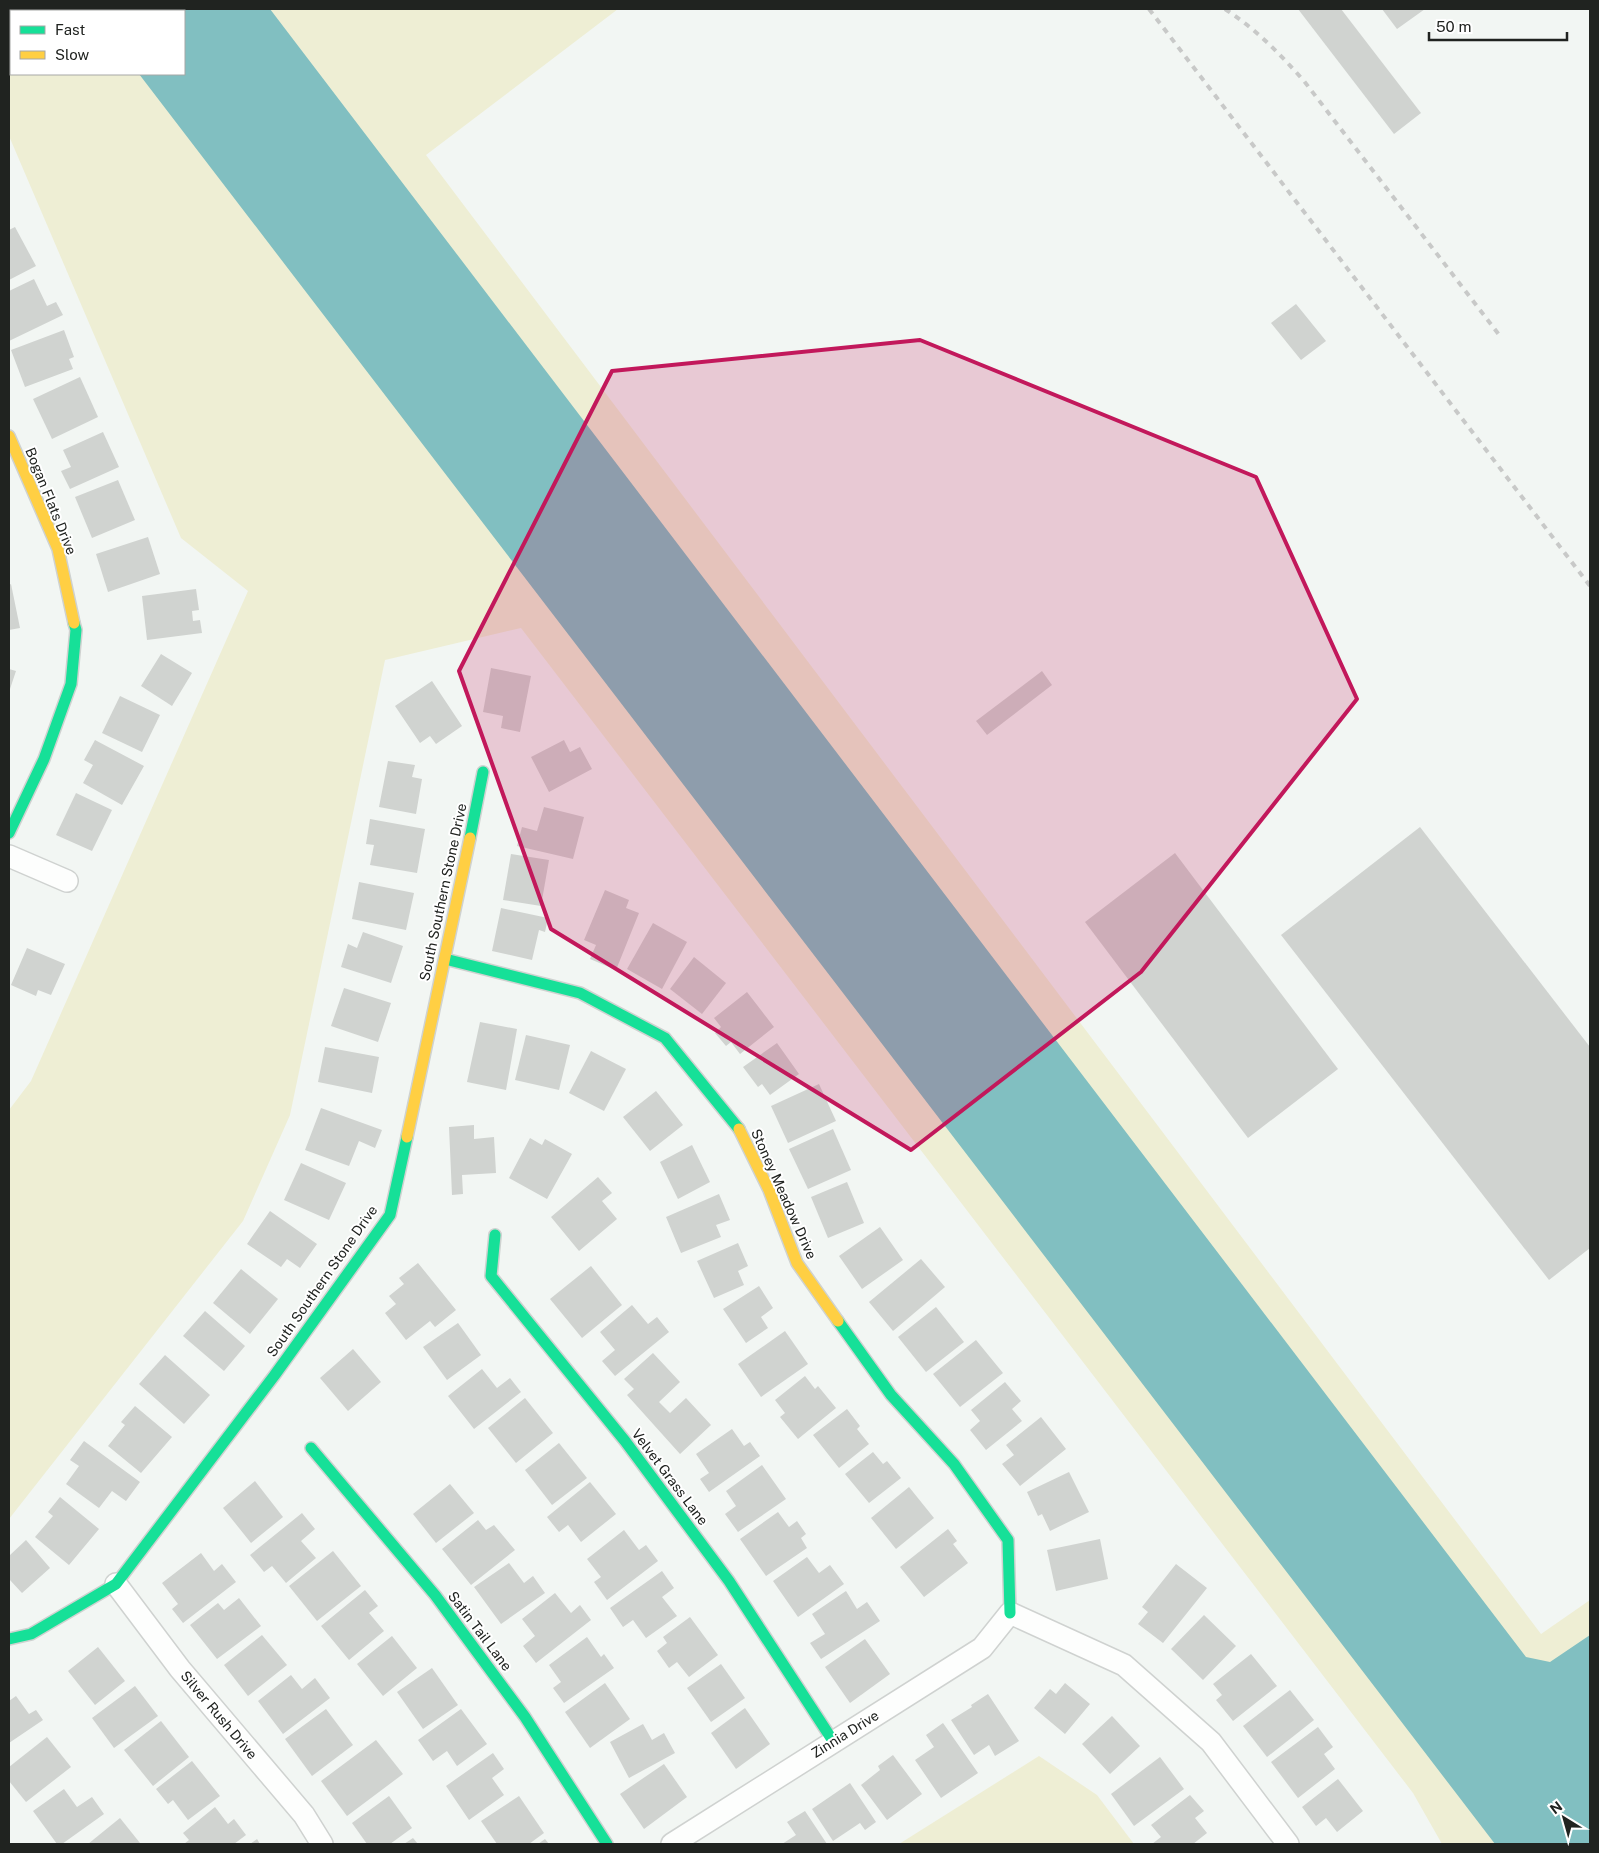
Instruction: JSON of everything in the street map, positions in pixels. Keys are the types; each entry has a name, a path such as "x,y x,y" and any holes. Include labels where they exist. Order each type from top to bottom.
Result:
{"street":[{"name":"Bogan Flats Drive","path":"9,436 58,549 76,630 70,684 44,759 9,833"},
{"name":"South Southern Stone Drive","path":"116,1584 274,1376 390,1215 483,772"},
{"path":"9,856 67,881"},
{"name":"Stoney Meadow Drive","path":"445,959 580,993 665,1038 739,1129 769,1190 797,1263 891,1395 954,1464 1008,1540 1010,1613"},
{"name":"Velvet Grass Lane","path":"495,1235 490,1276 625,1441 729,1581 832,1741"},
{"name":"Satin Tail Lane","path":"311,1448 446,1611 525,1717 607,1844"},
{"path":"9,1639 31,1634 116,1584"},
{"name":"Silver Rush Drive","path":"116,1584 180,1669 304,1815 322,1844"},
{"path":"1010,1613 1124,1666 1211,1742 1288,1844"},
{"name":"Zinnia Drive","path":"672,1844 832,1741 982,1648 1010,1613"}],"highlighted area":[{"path":"920,340 1256,477 1357,699 1141,972 911,1150 551,929 459,671 612,371"}],"green space":[{"path":"9,9 618,9 426,155 1541,1634 1590,1600 1590,1844 1442,1844 1413,1793 521,628 385,660 290,1115 243,1221 9,1519 9,1110 31,1081 248,591 181,538 9,136"},
{"path":"1039,1756 1097,1795 1134,1844 899,1844"}],"water":[{"path":"270,9 1526,1657 1550,1662 1590,1635 1590,1844 1495,1844 140,75 185,75 185,10 90,10"}],"building":[{"path":"1298,9 1341,9 1421,113 1394,134"},
{"path":"1382,9 1425,9 1397,29"},
{"path":"15,227 36,266 9,280 9,230"},
{"path":"34,279 47,306 56,302 63,315 9,341 9,291"},
{"path":"1296,304 1326,341 1301,360 1271,323"},
{"path":"64,330 74,357 69,359 73,369 25,387 11,350"},
{"path":"80,377 98,417 52,439 33,399"},
{"path":"103,432 119,467 70,489 61,471 71,467 63,450"},
{"path":"118,480 135,520 92,538 75,497"},
{"path":"148,537 160,574 108,592 96,554"},
{"path":"11,584 20,628 9,630 9,585"},
{"path":"196,589 199,610 192,611 193,621 200,620 202,633 147,640 142,596"},
{"path":"161,654 192,673 172,706 141,686"},
{"path":"491,668 531,676 520,732 501,728 503,716 483,712"},
{"path":"9,669 16,671 9,692"},
{"path":"1042,671 1052,685 987,735 976,721"},
{"path":"432,681 462,726 436,744 430,736 420,743 395,706"},
{"path":"120,696 160,715 142,752 102,733"},
{"path":"95,740 144,766 122,805 83,783 93,765 84,760"},
{"path":"564,740 570,752 580,747 592,769 549,792 531,757"},
{"path":"388,761 415,765 412,777 422,779 416,814 379,807"},
{"path":"76,793 112,810 92,851 56,835"},
{"path":"544,807 584,817 573,859 517,846 522,827 537,831"},
{"path":"370,819 425,829 417,873 370,865 374,845 366,844"},
{"path":"1420,827 1590,1047 1590,1248 1549,1280 1281,935"},
{"path":"1175,853 1338,1069 1248,1138 1085,922"},
{"path":"511,854 549,860 541,906 503,900"},
{"path":"359,882 414,893 406,930 352,919"},
{"path":"605,890 629,900 626,908 639,913 616,970 590,959 596,945 584,940"},
{"path":"501,908 548,918 545,932 539,930 532,960 492,951"},
{"path":"653,923 687,942 662,989 627,969"},
{"path":"363,932 403,946 391,983 341,967 348,944 357,948"},
{"path":"27,948 65,964 51,995 38,990 36,996 11,985"},
{"path":"694,957 726,983 702,1014 670,989"},
{"path":"344,988 391,1003 378,1042 331,1026"},
{"path":"747,992 774,1027 740,1054 731,1042 726,1046 715,1033 721,1027 714,1018"},
{"path":"480,1022 517,1029 506,1090 467,1082"},
{"path":"526,1035 570,1045 559,1090 515,1080"},
{"path":"777,1043 799,1074 770,1095 762,1084 758,1087 743,1067"},
{"path":"325,1047 379,1057 372,1093 318,1082"},
{"path":"591,1051 626,1069 604,1111 569,1093"},
{"path":"819,1084 836,1121 788,1143 771,1106"},
{"path":"656,1091 683,1125 650,1151 623,1117"},
{"path":"321,1108 382,1130 375,1148 359,1141 349,1166 305,1150"},
{"path":"474,1125 474,1139 494,1137 496,1173 462,1175 463,1194 452,1195 449,1127"},
{"path":"833,1129 851,1170 808,1189 789,1149"},
{"path":"530,1138 542,1145 545,1139 572,1154 547,1199 509,1178"},
{"path":"692,1145 710,1182 678,1199 660,1162"},
{"path":"301,1163 346,1183 329,1220 284,1200"},
{"path":"598,1177 612,1193 602,1201 617,1219 579,1251 551,1217"},
{"path":"847,1182 864,1223 828,1238 811,1197"},
{"path":"719,1194 730,1220 716,1225 721,1237 681,1253 666,1217"},
{"path":"270,1211 317,1244 300,1268 287,1259 281,1267 247,1244"},
{"path":"880,1227 903,1260 862,1289 839,1256"},
{"path":"738,1243 748,1266 738,1271 744,1285 714,1298 697,1261"},
{"path":"921,1259 945,1287 893,1331 869,1302"},
{"path":"418,1263 456,1310 435,1327 430,1321 406,1340 385,1313 396,1304 389,1296 404,1284 399,1278"},
{"path":"591,1266 622,1305 582,1338 550,1299"},
{"path":"241,1269 278,1299 250,1334 213,1303"},
{"path":"759,1286 773,1308 761,1317 768,1328 746,1343 723,1309"},
{"path":"632,1305 648,1324 657,1317 669,1332 615,1376 602,1361 615,1350 600,1332"},
{"path":"936,1307 964,1342 926,1372 898,1337"},
{"path":"205,1311 245,1346 224,1371 183,1336"},
{"path":"458,1323 481,1355 447,1380 423,1347"},
{"path":"785,1331 808,1364 761,1397 738,1364"},
{"path":"976,1340 1003,1373 960,1407 933,1374"},
{"path":"353,1349 381,1382 348,1411 320,1378"},
{"path":"653,1353 680,1382 659,1402 670,1413 686,1398 711,1425 680,1454 627,1395 634,1389 624,1379"},
{"path":"165,1355 210,1395 184,1424 139,1384"},
{"path":"482,1369 497,1388 510,1378 521,1392 474,1429 448,1396"},
{"path":"805,1376 815,1389 818,1386 836,1408 798,1439 780,1417 785,1413 775,1400"},
{"path":"1005,1382 1021,1401 1012,1409 1022,1421 986,1450 970,1430 980,1421 971,1410"},
{"path":"525,1398 553,1433 516,1463 488,1428"},
{"path":"135,1406 172,1437 141,1473 108,1446 125,1425 121,1422"},
{"path":"847,1409 860,1426 857,1429 869,1444 839,1468 813,1435"},
{"path":"1041,1417 1066,1449 1020,1486 1002,1464 1014,1455 1006,1445"},
{"path":"732,1429 744,1446 750,1442 760,1456 709,1492 700,1479 709,1473 696,1454"},
{"path":"84,1441 140,1482 126,1501 112,1491 99,1508 66,1484 79,1466 70,1460"},
{"path":"559,1443 587,1478 552,1505 525,1470"},
{"path":"873,1452 883,1464 887,1461 901,1478 869,1503 845,1474"},
{"path":"762,1465 786,1499 738,1532 725,1514 736,1506 726,1491"},
{"path":"1069,1472 1089,1512 1050,1531 1042,1514 1038,1516 1027,1492"},
{"path":"255,1481 283,1517 251,1543 223,1508"},
{"path":"590,1482 616,1514 581,1542 568,1525 559,1532 547,1517"},
{"path":"450,1484 474,1513 436,1543 413,1514"},
{"path":"909,1487 934,1518 896,1549 871,1518"},
{"path":"60,1497 99,1529 69,1565 35,1537 53,1516 48,1512"},
{"path":"778,1512 789,1527 797,1521 806,1534 801,1538 807,1548 766,1576 740,1539"},
{"path":"302,1513 315,1529 301,1541 316,1558 286,1583 272,1566 264,1572 250,1555"},
{"path":"478,1520 486,1530 494,1525 515,1550 471,1585 442,1549"},
{"path":"948,1529 957,1541 953,1544 968,1563 924,1597 900,1567"},
{"path":"624,1530 639,1550 646,1545 658,1561 607,1600 594,1582 601,1577 587,1559"},
{"path":"1100,1539 1108,1579 1056,1591 1047,1550"},
{"path":"26,1540 50,1568 22,1593 9,1579 9,1556"},
{"path":"333,1551 361,1586 317,1621 289,1586"},
{"path":"201,1553 214,1571 222,1564 236,1582 183,1623 172,1609 178,1604 162,1583"},
{"path":"807,1557 819,1573 830,1565 844,1584 798,1617 773,1581"},
{"path":"509,1563 524,1583 533,1576 545,1593 501,1624 474,1587"},
{"path":"1176,1564 1207,1588 1163,1643 1138,1624 1148,1612 1142,1607"},
{"path":"662,1571 674,1588 662,1597 677,1616 646,1638 633,1620 623,1627 610,1608"},
{"path":"365,1590 378,1606 369,1613 384,1631 349,1660 321,1626"},
{"path":"846,1591 857,1609 867,1602 880,1621 821,1659 810,1643 825,1634 812,1614"},
{"path":"555,1593 571,1613 580,1605 591,1620 536,1663 523,1646 535,1636 522,1619"},
{"path":"239,1598 261,1626 217,1659 190,1625 218,1603 224,1610"},
{"path":"1204,1615 1236,1646 1203,1680 1171,1649"},
{"path":"690,1617 718,1655 689,1677 677,1662 669,1668 657,1651 667,1643 663,1637"},
{"path":"262,1635 287,1665 248,1696 224,1665"},
{"path":"392,1636 417,1668 383,1696 357,1664"},
{"path":"587,1637 601,1657 604,1654 614,1668 564,1703 553,1688 561,1682 549,1665"},
{"path":"865,1639 890,1674 850,1703 825,1667"},
{"path":"98,1647 125,1681 95,1705 68,1671"},
{"path":"1251,1654 1277,1686 1233,1721 1216,1700 1222,1695 1213,1684"},
{"path":"721,1664 745,1698 711,1722 687,1688"},
{"path":"432,1668 458,1705 423,1729 397,1692"},
{"path":"291,1675 302,1689 315,1678 330,1698 283,1734 258,1701"},
{"path":"605,1683 630,1719 590,1748 565,1712"},
{"path":"1065,1683 1090,1704 1065,1734 1034,1708 1050,1689 1056,1694"},
{"path":"135,1686 158,1716 114,1748 92,1718"},
{"path":"1290,1690 1314,1720 1267,1757 1243,1726"},
{"path":"988,1694 1019,1741 995,1756 989,1745 974,1755 951,1720"},
{"path":"16,1696 29,1714 36,1710 43,1720 9,1743 9,1701"},
{"path":"745,1708 770,1744 736,1769 711,1733"},
{"path":"326,1709 353,1745 312,1776 285,1739"},
{"path":"461,1709 487,1744 457,1766 447,1751 433,1761 418,1740"},
{"path":"1112,1716 1140,1746 1110,1774 1082,1744"},
{"path":"161,1721 189,1757 153,1786 124,1750"},
{"path":"943,1723 978,1773 941,1798 915,1760 934,1747 926,1735"},
{"path":"643,1724 652,1740 664,1733 675,1753 629,1778 610,1742"},
{"path":"1318,1727 1333,1747 1324,1754 1335,1769 1298,1798 1271,1762"},
{"path":"47,1737 71,1767 26,1802 9,1781 9,1767"},
{"path":"376,1740 403,1774 347,1816 321,1781"},
{"path":"493,1753 504,1769 492,1778 504,1795 469,1820 446,1786"},
{"path":"893,1755 922,1794 887,1820 861,1785 880,1770 878,1766"},
{"path":"1160,1757 1184,1789 1134,1826 1111,1794"},
{"path":"192,1761 220,1796 188,1820 173,1800 168,1804 156,1789"},
{"path":"664,1764 687,1797 644,1829 620,1794"},
{"path":"1338,1779 1363,1811 1337,1832 1326,1818 1316,1826 1302,1807"},
{"path":"850,1783 876,1822 865,1830 860,1823 833,1841 812,1809"},
{"path":"64,1789 77,1807 92,1797 104,1814 62,1844 57,1844 33,1811"},
{"path":"1190,1795 1204,1811 1195,1818 1207,1833 1193,1844 1152,1844 1161,1837 1151,1825"},
{"path":"389,1796 412,1828 390,1844 367,1844 352,1823"},
{"path":"519,1796 544,1833 529,1844 497,1844 481,1821"},
{"path":"215,1807 228,1824 234,1819 246,1835 234,1844 184,1844 189,1840 183,1833"},
{"path":"805,1811 827,1844 782,1844 796,1835 787,1822"},
{"path":"120,1818 140,1843 88,1844"},
{"path":"413,1838 418,1844 404,1844"},
{"path":"257,1839 260,1844 250,1844"},
{"path":"545,1839 549,1844 538,1844"}],"railway":[{"path":"1149,9 1590,586"},
{"path":"1225,9 1267,42 1304,81 1500,336"}],"traffic: fast":[{"path":"9,833 44,759 71,684 76,630 74,623"},
{"path":"470,838 483,772"},
{"path":"445,959 580,993 665,1038 739,1129"},
{"path":"9,1639 31,1634 116,1584 274,1376 390,1215 407,1137"},
{"path":"495,1235 491,1276 625,1441 729,1581 833,1741"},
{"path":"838,1321 891,1395 954,1464 1008,1540 1010,1613"},
{"path":"311,1448 435,1595 525,1717 607,1844"}],"traffic: slow":[{"path":"9,436 58,549 74,623"},
{"path":"407,1137 470,838"},
{"path":"739,1129 769,1190 797,1263 838,1321"}]}
